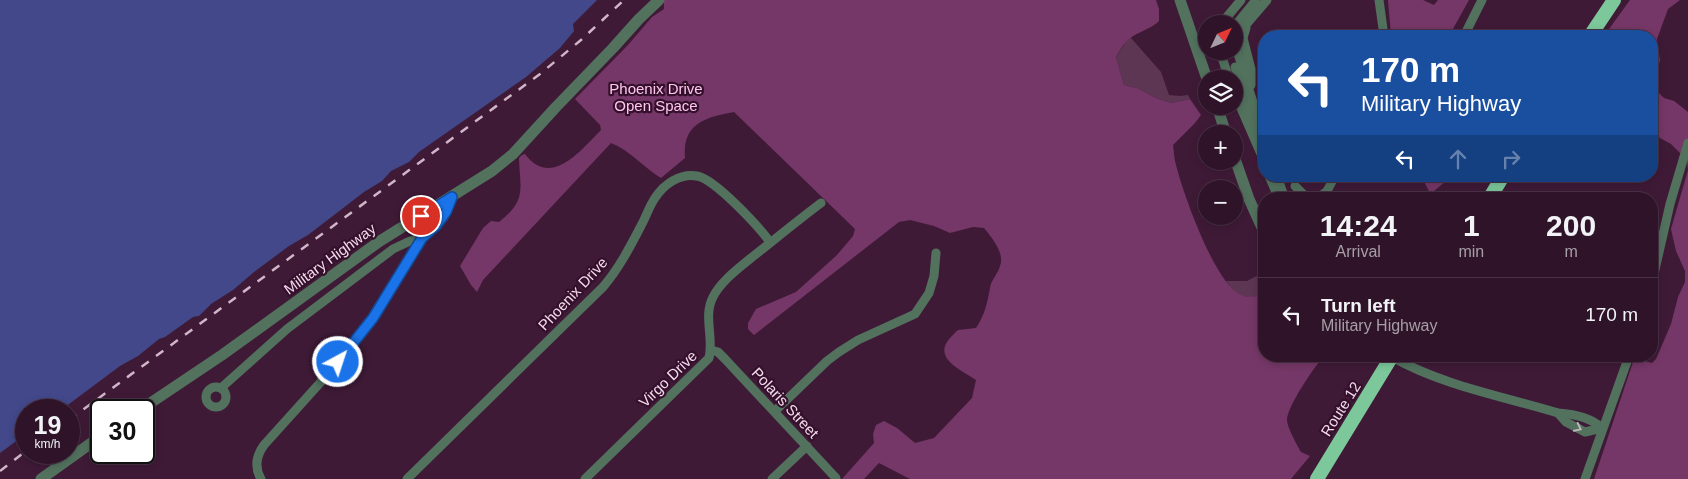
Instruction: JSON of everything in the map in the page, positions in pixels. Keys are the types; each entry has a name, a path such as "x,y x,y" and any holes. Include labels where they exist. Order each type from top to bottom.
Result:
{"highway":[{"path":"1594,30 1614,0"},
{"name":"Route 12","path":"1317,479 1388,362"}],"street":[{"name":"Military Highway","path":"155,400 222,355 380,241 492,171 513,154 659,0"},
{"path":"1180,0 1204,70"},
{"path":"1228,15 1241,0"},
{"path":"1236,15 1248,0"},
{"path":"1243,16 1256,0"},
{"path":"1258,116 1235,44 1238,34 1267,0"},
{"path":"1379,0 1383,30"},
{"path":"1467,30 1482,0"},
{"path":"1234,60 1258,134"},
{"path":"1243,113 1258,147"},
{"path":"1658,256 1670,204 1688,143"},
{"path":"1239,170 1258,219"},
{"name":"Phoenix Drive","path":"407,479 603,287 624,258 654,199 672,181 686,176 699,176 724,194 760,229 770,242"},
{"path":"1295,186 1301,192"},
{"path":"261,479 256,467 258,453 264,444 328,374 373,318 422,238 436,226 446,212 452,197"},
{"name":"Virgo Drive","path":"585,479 709,358 711,350 709,309 713,297 723,283 770,242 821,203"},
{"path":"421,216 423,225 422,238"},
{"path":"221,388 287,329 393,250 410,241 422,238"},
{"path":"774,411 839,352 858,340 915,314 929,293 934,276 936,253"},
{"name":"Polaris Street","path":"711,350 718,352 725,359 836,478"},
{"path":"1401,362 1453,384 1558,413 1594,420 1602,428"},
{"path":"1585,479 1627,362"},
{"path":"1558,413 1566,422 1585,432 1602,428"},
{"path":"41,479 90,444"},
{"path":"772,479 807,446"}],"shaded area":[{"path":"1131,38 1161,72 1169,95 1188,95 1190,99 1171,103 1137,88 1124,85 1116,57 1127,40"},
{"path":"1258,275 1258,296 1243,296 1233,290 1226,281 1247,281"}],"green space":[{"name":"Phoenix Drive Open Space","path":"664,0 1156,0 1159,9 1159,21 1128,40 1116,57 1124,85 1137,88 1171,103 1190,99 1198,111 1198,115 1201,115 1173,145 1174,157 1185,196 1201,236 1221,274 1231,287 1241,295 1247,297 1258,296 1258,362 1319,362 1296,397 1287,420 1290,431 1301,452 1310,456 1291,479 910,479 879,463 864,479 842,479 874,443 873,434 876,425 884,421 897,428 915,443 934,438 972,398 976,380 950,362 944,352 945,346 958,330 976,328 985,309 991,285 998,272 1001,256 994,241 984,228 973,227 950,233 934,226 910,220 899,222 754,335 748,329 748,323 756,309 796,292 837,255 853,236 855,229 734,112 705,120 698,124 687,137 685,158 661,178 625,150 611,143 483,280 477,292 460,266 483,228 491,221 499,222 508,214 518,200 520,193 519,158 525,154 535,164 545,168 555,167 575,156 601,130 600,125 575,99 628,45 652,17 664,9"},
{"path":"1388,0 1423,0 1434,5 1438,0 1469,0 1452,30 1390,30"},
{"path":"1630,0 1680,0 1668,9 1658,36 1658,30 1608,30"},
{"path":"1658,46 1660,60 1658,68"},
{"path":"1658,92 1664,98 1674,101 1688,112 1688,170 1687,160 1671,144 1658,137"},
{"path":"1688,170 1688,479 1594,479 1633,362 1658,362 1658,354 1671,324 1678,297 1685,282 1685,271 1676,251 1671,229"},
{"path":"1424,182 1445,182 1434,191 1429,191"}],"water":[{"path":"0,0 597,0 573,24 574,31 560,48 526,77 419,152 409,162 391,171 382,181 364,192 308,235 289,246 233,290 211,304 199,316 193,317 165,337 159,339 138,356 120,366 76,399 15,399 15,442 0,453"}],"railway":[{"path":"80,412 540,74 581,40 624,0"},
{"path":"0,471 15,459"}],"route":[{"path":"338,362 373,318 422,238 436,226 446,212 452,197 421,216"}]}
